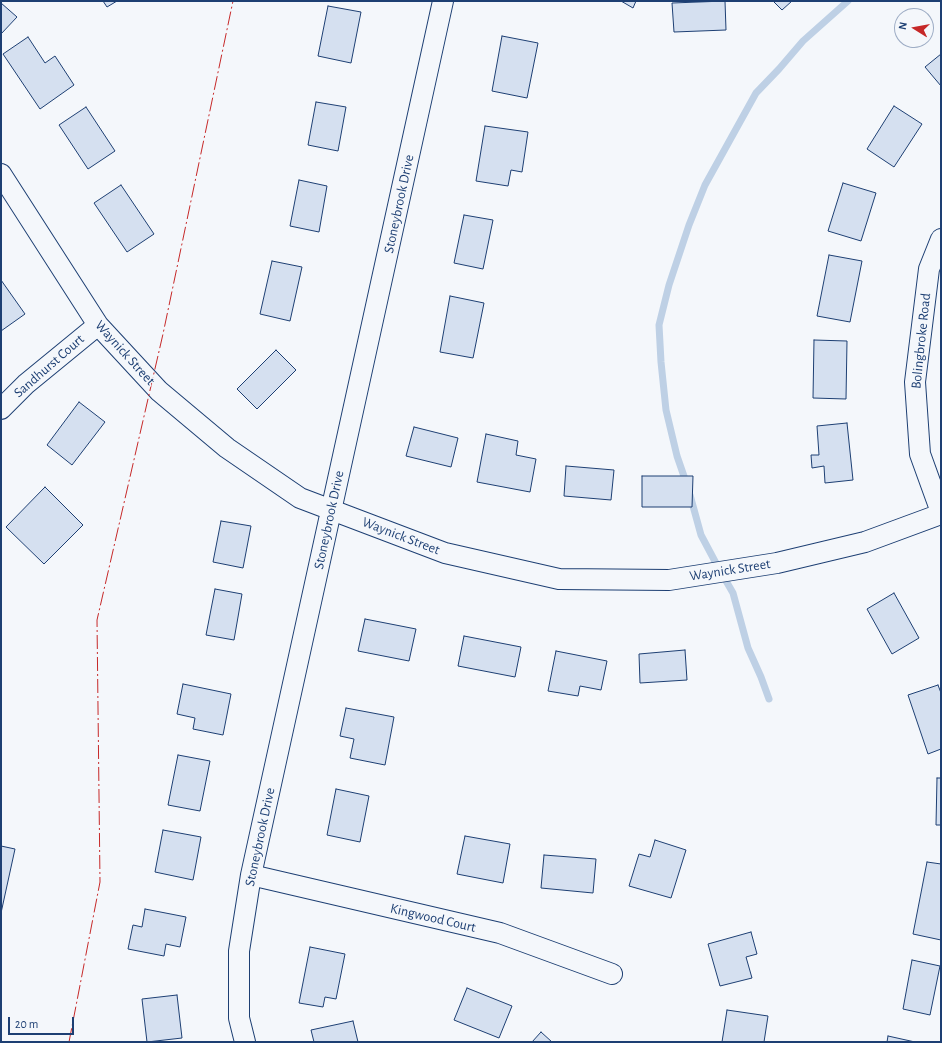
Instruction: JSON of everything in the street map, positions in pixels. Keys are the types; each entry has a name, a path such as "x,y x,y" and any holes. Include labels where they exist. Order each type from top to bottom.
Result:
{"street":[{"name":"Stoneybrook Drive","path":"245,1042 239,1018 239,951 251,875 443,1"},
{"name":"Waynick Street","path":"1,174 98,325 159,391 227,448 300,498 445,553 567,580 669,580 776,563 865,542 941,513"},
{"name":"Bolingbroke Road","path":"941,239 930,269 915,382 920,454 941,513"},
{"name":"Sandhurst Court","path":"1,409 26,384 98,325"},
{"name":"Kingwood Court","path":"251,875 500,933 612,974"}],"building":[{"path":"103,1 117,1 107,7"},
{"path":"621,1 636,1 633,8"},
{"path":"725,1 726,30 674,32 672,3"},
{"path":"773,1 792,1 782,10"},
{"path":"1,3 17,17 1,34"},
{"path":"328,6 361,12 351,63 318,56"},
{"path":"502,36 538,43 527,98 492,91"},
{"path":"28,37 45,63 55,56 74,85 40,109 3,54"},
{"path":"941,54 941,86 925,67"},
{"path":"316,102 346,107 338,151 308,145"},
{"path":"894,106 922,124 894,167 867,149"},
{"path":"86,107 115,151 88,169 59,125"},
{"path":"485,126 528,132 522,172 511,170 508,186 476,181"},
{"path":"299,180 327,186 319,232 290,226"},
{"path":"843,183 876,193 861,241 828,231"},
{"path":"121,185 154,234 127,252 94,203"},
{"path":"464,215 493,220 483,269 454,263"},
{"path":"829,255 862,261 850,322 817,316"},
{"path":"272,261 302,267 290,321 260,314"},
{"path":"1,280 25,314 1,331"},
{"path":"450,296 484,303 473,358 440,352"},
{"path":"814,340 847,341 846,399 813,398"},
{"path":"276,350 296,370 257,409 237,389"},
{"path":"79,402 105,422 72,465 47,445"},
{"path":"847,423 853,480 825,483 824,466 812,468 811,455 819,455 817,426"},
{"path":"414,427 458,438 451,467 406,456"},
{"path":"486,434 518,441 516,455 536,459 530,492 477,482"},
{"path":"566,466 614,470 611,500 564,496"},
{"path":"642,476 693,476 692,507 642,507"},
{"path":"45,487 83,525 44,564 6,527"},
{"path":"221,521 251,526 243,568 213,562"},
{"path":"215,589 242,594 234,640 206,635"},
{"path":"894,593 919,638 892,654 867,609"},
{"path":"365,619 416,629 409,661 358,651"},
{"path":"464,636 521,647 515,677 458,666"},
{"path":"685,650 687,680 640,683 639,654"},
{"path":"556,651 607,661 601,690 580,686 578,696 548,691"},
{"path":"183,684 231,694 223,735 193,729 195,718 177,714"},
{"path":"938,685 941,693 941,749 928,754 908,695"},
{"path":"346,708 394,717 385,765 350,758 354,739 340,736"},
{"path":"178,755 210,761 200,811 168,805"},
{"path":"937,778 941,778 941,825 936,825"},
{"path":"336,789 369,796 360,842 327,835"},
{"path":"163,830 201,837 193,880 155,872"},
{"path":"465,836 510,844 503,883 457,874"},
{"path":"655,840 686,850 671,898 629,886 639,854 650,857"},
{"path":"1,846 15,849 1,913"},
{"path":"544,855 596,859 593,893 541,888"},
{"path":"927,862 941,864 941,940 913,934"},
{"path":"145,909 186,917 180,947 166,944 164,956 128,949 133,925 142,927"},
{"path":"751,932 757,954 746,957 752,978 720,986 708,944"},
{"path":"310,947 345,954 336,999 325,997 323,1007 299,1003"},
{"path":"912,960 940,966 930,1015 903,1009"},
{"path":"467,988 512,1006 499,1038 454,1020"},
{"path":"177,995 182,1038 147,1042 142,999"},
{"path":"727,1010 768,1016 764,1042 722,1042"},
{"path":"353,1021 358,1042 314,1042 311,1030"},
{"path":"541,1032 552,1042 532,1042"},
{"path":"888,1036 915,1042 887,1042"}],"waterway":[{"path":"687,485 677,456 666,410 661,362 659,325 669,285 689,225 705,185 756,93 803,41 848,1"},
{"path":"690,495 701,535 733,593 748,648 769,699"}],"power":[{"path":"69,1042 100,882 97,620 163,334 233,1"}]}
